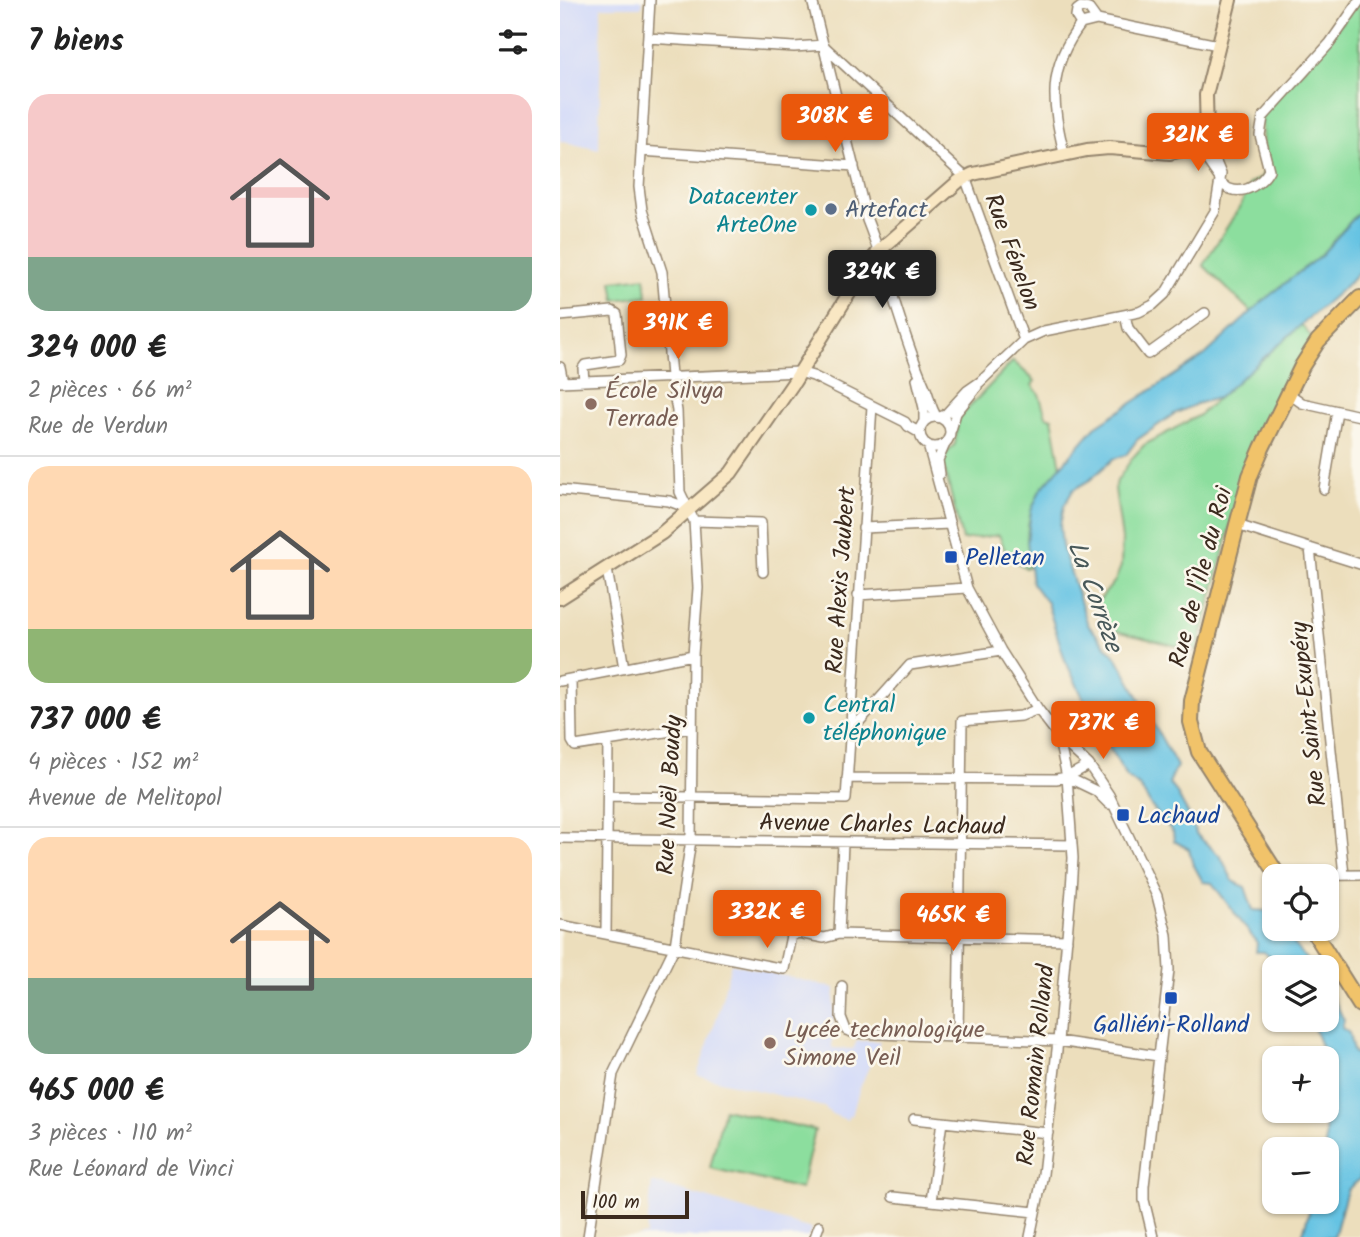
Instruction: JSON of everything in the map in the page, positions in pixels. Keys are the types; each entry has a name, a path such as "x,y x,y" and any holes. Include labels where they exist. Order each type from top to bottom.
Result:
{"main road":[{"name":"Rue de l'Île du Roi","path":"1271,864 1203,760 1191,722 1193,694 1250,476 1302,366 1318,341 1360,298"},
{"path":"1320,941 1360,1004"}],"street":[{"name":"Rue Noël Boudy","path":"588,1237 612,1074 676,946 691,840 693,654 698,588 694,521 680,492 677,411 671,376 662,272 642,209 639,187 650,0"},
{"path":"812,0 867,220 913,360 924,408 922,439 928,445 936,447 947,442 956,413 980,382"},
{"path":"1230,0 1198,139 1220,181 1230,189 1254,186 1265,177 1269,170 1260,135 1263,117 1330,43 1360,0"},
{"path":"1081,24 1077,20 1075,5 1089,9 1097,20"},
{"path":"1064,153 1054,108 1054,89 1063,54 1081,24 1097,20 1218,45"},
{"path":"648,38 794,47 824,45 965,177"},
{"path":"560,598 662,533 723,480 742,460 863,271 879,251 965,177 1064,153 1109,148 1164,151 1198,139"},
{"path":"641,151 854,166"},
{"name":"Rue Fénelon","path":"965,177 1024,340"},
{"path":"560,367 562,382 799,372 813,376 905,422 922,426 951,410 967,391 1024,340 1056,328 1125,315 1153,305 1171,287 1215,211 1220,181"},
{"path":"560,316 612,311 617,314 621,355 619,360 585,365 584,381"},
{"path":"1125,315 1128,328 1148,355 1205,313"},
{"path":"913,360 926,387 932,411 945,421 950,431"},
{"path":"1286,398 1360,416"},
{"name":"Rue Alexis Jaubert","path":"691,796 846,799 872,406"},
{"path":"1324,489 1337,411"},
{"name":"Rue Romain Rolland","path":"945,507 938,460 947,442"},
{"name":"Rue Romain Rolland","path":"928,445 967,588 1001,651 1058,736 1067,777 1072,890 1048,1133 1030,1237"},
{"path":"560,490 669,501 688,508"},
{"path":"694,521 761,523 763,572"},
{"path":"863,528 950,524"},
{"path":"1237,525 1360,564"},
{"name":"Rue Saint-Exupéry","path":"1310,548 1344,875"},
{"path":"607,569 624,668"},
{"path":"858,596 967,588"},
{"path":"849,733 909,665 1001,651"},
{"path":"560,681 693,654"},
{"path":"571,679 572,741 575,746 691,727"},
{"path":"958,1038 962,721 1020,716 1038,709"},
{"path":"1058,736 1089,765 1109,795 1157,897 1167,935 1169,970 1144,1200 1153,1237"},
{"path":"606,933 608,741"},
{"path":"847,778 962,780 1067,777 1089,765"},
{"path":"1067,777 1096,791 1115,810"},
{"path":"608,796 691,796"},
{"name":"Avenue Charles Lachaud","path":"560,838 1072,845"},
{"path":"839,934 843,843"},
{"path":"1339,875 1360,875"},
{"path":"560,925 784,969 791,936 798,933 824,939 839,934 1067,940"},
{"path":"842,986 841,1017 846,1030 958,1038 1058,1041 1158,1056"},
{"path":"914,1119 1048,1133"},
{"path":"931,1201 942,1122"},
{"path":"893,1197 1035,1212"},
{"path":"815,1237 819,1226"}],"shaded area":[{"path":"560,0 643,0 642,7 601,7 599,150 560,141"},
{"name":"Lycée technologique Simone Veil","path":"731,963 835,988 832,1048 853,1049 857,1041 880,1041 859,1090 852,1116 849,1115 847,1120 832,1114 824,1107 697,1075 718,1014"},
{"path":"652,1182 812,1229 808,1237 636,1237 646,1235"}],"green space":[{"path":"1360,0 1360,211 1322,254 1251,312 1203,265 1241,205 1250,183 1261,178 1265,169 1261,115"},
{"path":"645,277 647,296 615,300 612,281"},
{"path":"1301,324 1312,338 1270,417 1263,420 1252,444 1255,447 1242,483 1197,651 1103,628 1096,604 1115,581 1121,566 1122,539 1115,489 1117,481 1144,445 1198,416"},
{"path":"1013,361 1035,381 1032,385 1039,394 1046,416 1052,418 1061,467 1042,491 1031,512 1028,535 1030,566 1026,568 1008,558 999,535 962,540 943,462 955,444 958,419"},
{"path":"724,1109 815,1130 801,1189 710,1168"}],"water":[{"path":"1360,211 1360,271 1350,282 1218,398 1174,414 1137,440 1126,455 1113,459 1090,480 1073,490 1064,506 1060,525 1062,546 1088,625 1117,658 1177,766 1169,783 1192,821 1196,834 1221,857 1233,881 1245,887 1253,910 1262,911 1262,941 1292,941 1303,955 1267,955 1256,952 1257,943 1212,883 1203,882 1192,862 1189,849 1174,841 1173,832 1151,806 1140,787 1127,777 1098,729 1065,660 1047,603 1032,583 1027,541 1031,511 1040,490 1095,427 1205,355 1264,300 1322,254"},
{"path":"1339,1010 1344,1020 1342,1028 1349,1033 1353,1052 1360,1056 1360,1179 1347,1190 1334,1237 1302,1237 1309,1214 1339,1214 1339,1137 1325,1137 1325,1123 1339,1123 1339,1046 1321,1046 1316,1032 1339,1032"}],"place":[{"name":"Artefact","path":"831,209"},
{"name":"Datacenter ArteOne","path":"811,210"},
{"name":"École Silvya Terrade","path":"591,404"},
{"name":"Pelletan","path":"951,557"},
{"name":"Central téléphonique","path":"809,718"},
{"name":"Lachaud","path":"1123,815"},
{"name":"Galliéni-Rolland","path":"1171,998"},
{"name":"Lycée technologique Simone Veil","path":"770,1043"}],"water label":[{"name":"La Corrèze","path":"1096,596"}]}
